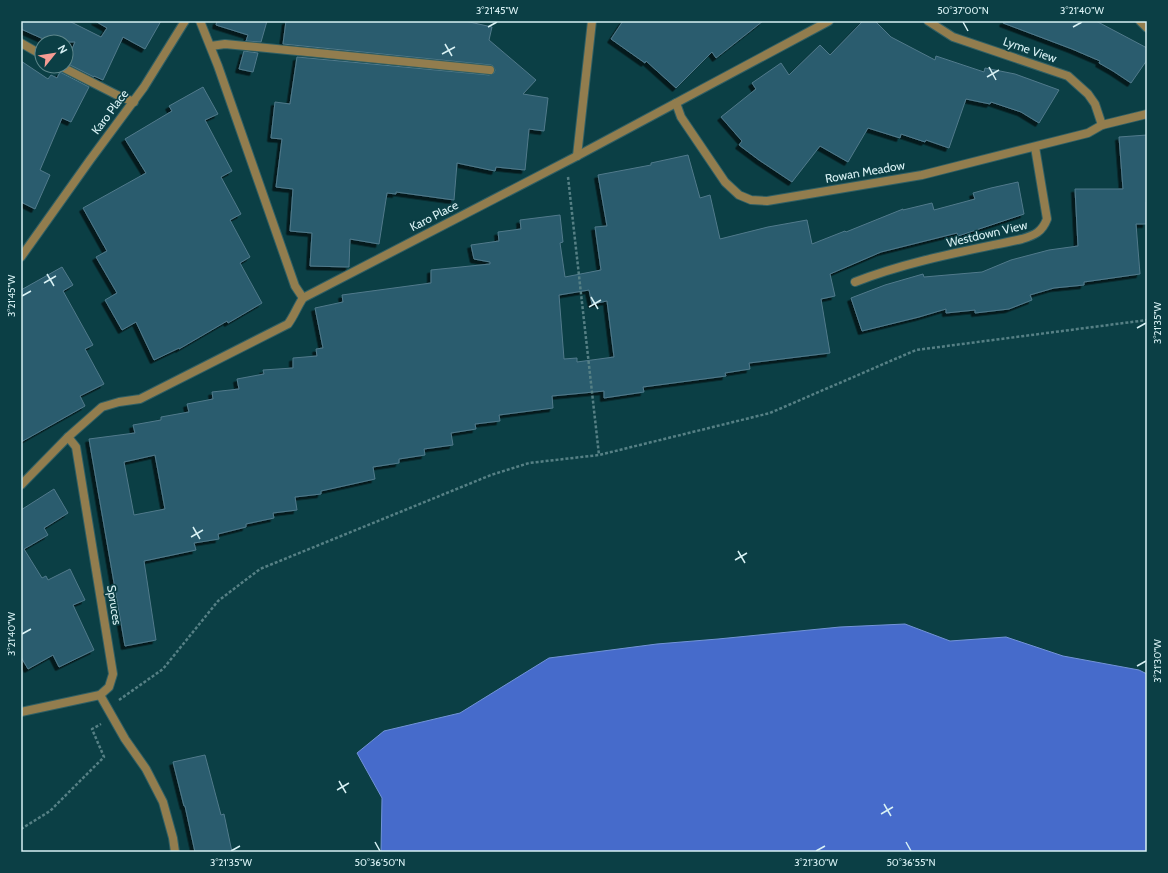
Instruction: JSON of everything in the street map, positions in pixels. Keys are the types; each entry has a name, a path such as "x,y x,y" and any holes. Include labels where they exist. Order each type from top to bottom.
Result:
{"lane":[{"name":"Karo Place","path":"21,257 134,102 184,21"},
{"path":"21,485 68,437 102,407 119,402 140,399 288,324 303,298 295,286 211,46 200,21"},
{"path":"577,156 592,21"},
{"path":"577,156 828,21"},
{"name":"Lyme View","path":"928,21 953,37 1068,76 1088,94 1095,104 1102,125"},
{"path":"1140,21 1147,28"},
{"path":"21,43 34,50"},
{"path":"211,46 225,44 490,70"},
{"path":"74,73 116,95 134,102"},
{"name":"Rowan Meadow","path":"676,103 681,117 725,182 739,195 751,200 767,201 922,175 1088,133 1102,125 1147,114"},
{"name":"Westdown View","path":"855,282 879,272 904,265 1034,235 1043,228 1047,219 1035,147"},
{"name":"Karo Place","path":"303,298 577,156"},
{"name":"Spruces","path":"68,437 76,447 112,664 113,674 108,686 100,695"},
{"path":"21,712 100,695 125,739 146,769 163,802 173,838 175,852"}],"path":[{"path":"567,161 599,455"},
{"path":"21,829 50,811 104,757 92,728 112,718 111,707 163,669 218,601 260,569 491,475 529,463 599,455 770,413 916,350 1147,320"}],"water":[{"path":"905,624 950,641 1006,637 1063,656 1139,670 1147,674 1147,852 381,852 382,798 357,753 384,731 460,713 549,658 657,644 840,627"}],"building":[{"path":"21,21 69,21 101,37 107,28 95,21 161,21 145,49 123,37 103,80 74,67 74,34 34,35 21,29"},
{"path":"217,21 267,21 261,42 246,41 248,35 216,25"},
{"path":"286,21 465,21 492,27 489,40 536,80 523,94 548,98 544,131 529,129 525,170 496,167 495,171 457,163 454,200 396,192 396,194 387,193 379,244 350,239 349,267 310,266 312,233 290,231 293,189 276,187 282,139 271,138 275,102 290,104 297,57 489,75 494,73 495,70 491,65 283,44"},
{"path":"623,21 763,21 716,58 712,52 676,88 646,61 645,63 611,39"},
{"path":"863,21 875,21 891,37 935,60 936,56 984,72 985,68 1015,74 1059,90 1039,123 1021,112 991,102 990,104 966,99 949,148 926,140 925,142 901,134 900,138 868,128 848,162 820,146 792,182 739,145 742,141 721,117 756,89 752,83 781,63 789,75 820,45 830,55"},
{"path":"1004,21 1096,21 1147,48 1147,60 1131,83 1099,63 1100,61 1003,23"},
{"path":"244,51 258,53 253,72 239,69"},
{"path":"21,61 34,70 34,74 40,74 48,79 51,75 57,78 59,74 64,74 89,87 71,122 62,118 40,170 50,175 35,209 21,202"},
{"path":"203,87 218,114 205,120 232,171 221,177 241,214 230,220 250,257 240,263 262,303 228,323 227,321 179,349 154,360 136,322 122,330 105,300 117,293 96,257 107,251 83,208 146,173 125,139 172,111 169,106"},
{"path":"1147,135 1146,224 1136,224 1140,274 1084,282 1084,285 1054,288 1030,295 1032,300 1009,309 975,313 975,310 946,313 946,309 862,331 851,298 885,285 923,274 924,277 982,272 1011,260 1049,250 1078,246 1075,189 1123,189 1119,137"},
{"path":"688,155 700,198 710,195 720,239 768,227 807,220 812,244 903,209 932,203 934,210 975,199 973,193 1018,182 1024,214 958,236 957,233 881,252 830,274 835,296 821,299 830,353 749,363 750,369 725,373 726,376 643,387 644,392 604,398 604,391 552,396 553,408 499,415 500,421 475,424 476,429 451,433 453,445 424,449 425,455 399,459 399,463 373,467 375,479 321,491 321,494 295,497 297,510 273,513 274,518 246,524 246,527 218,534 219,539 194,543 196,550 144,561 156,640 125,646 89,439 135,433 133,425 161,420 161,417 189,412 187,404 213,399 212,392 239,389 237,379 264,374 263,370 293,368 293,358 317,356 316,349 323,348 315,308 343,302 342,295 431,283 431,270 490,264 490,262 474,259 471,245 499,241 498,232 521,229 520,220 560,215 563,242 560,243 565,277 601,270 595,227 607,226 598,175 651,165 651,163","holes":["589,290 592,304 607,301 614,357 577,362 577,358 564,359 559,295","155,455 165,509 134,515 124,462"]},
{"path":"62,267 73,285 63,291 93,345 85,349 104,384 80,396 85,406 21,442 21,290"},
{"path":"54,489 68,513 44,528 48,535 24,549 42,578 46,576 48,580 70,569 85,600 73,605 94,650 59,667 53,655 28,669 21,657 21,510"},
{"path":"205,755 221,815 224,814 232,852 195,852 185,806 173,762"}]}
